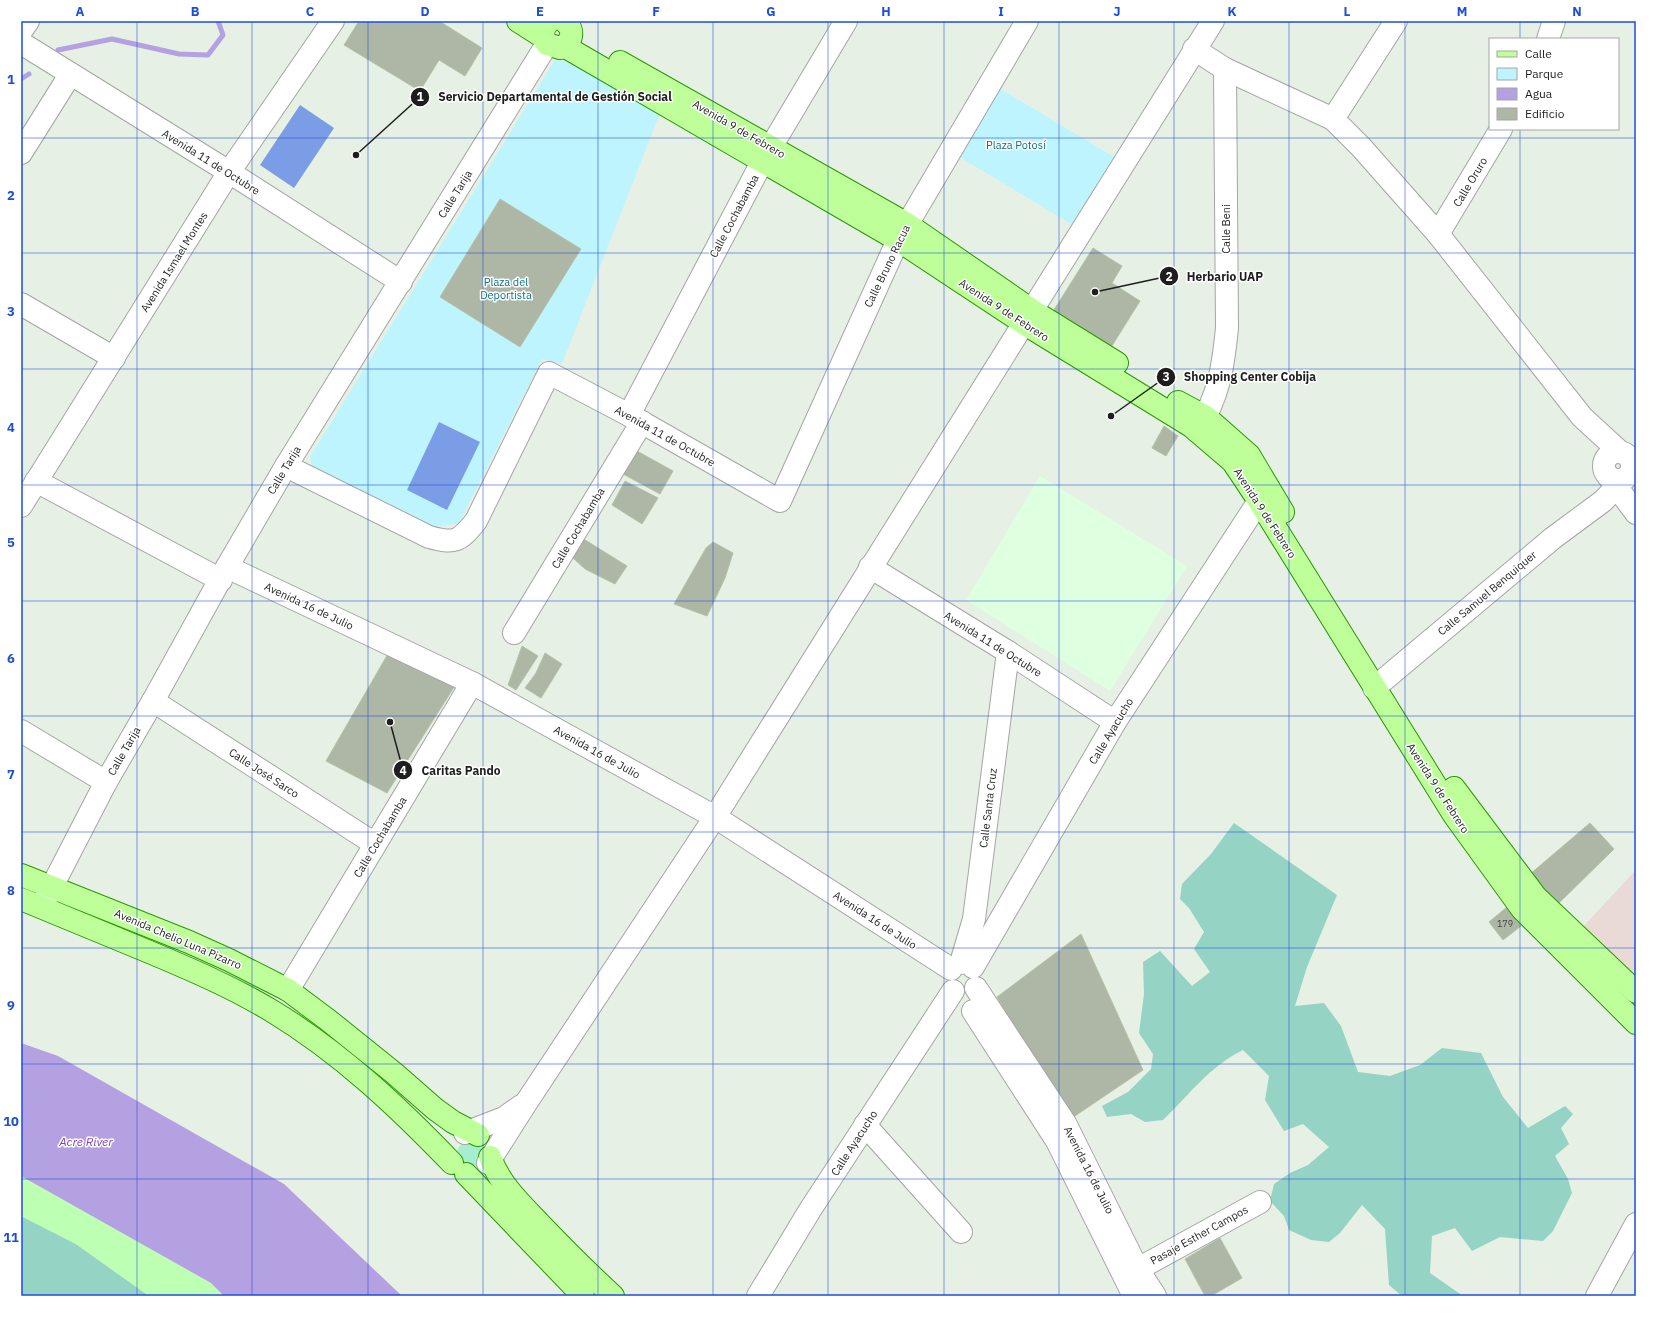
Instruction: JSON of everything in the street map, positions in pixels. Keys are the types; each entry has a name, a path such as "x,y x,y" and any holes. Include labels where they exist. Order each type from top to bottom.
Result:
{"main road":[{"name":"Avenida 9 de Febrero","path":"518,21 559,31 767,155 902,232 1029,317 1202,424 1249,455 1454,815 1522,909 1636,1023"},
{"name":"Avenida 9 de Febrero","path":"1202,424 1233,462 1379,684 1464,802 1536,897 1636,992"},
{"name":"Avenida Chelio Luna Pizarro","path":"21,875 189,942 230,960 288,990 364,1049 434,1109 472,1133"},
{"path":"21,899 223,984 272,1011 308,1035 356,1071 398,1108 583,1296"},
{"path":"490,1160 479,1172 459,1169 450,1158 451,1145 459,1136 472,1133 488,1144 490,1160 508,1190 575,1261 612,1296"}],"street":[{"path":"21,31 28,21"},
{"name":"Avenida Ismael Montes","path":"21,506 229,172 333,21"},
{"name":"Calle Cochabamba","path":"514,633 636,418 767,155 846,21"},
{"name":"Calle Bruno Racua","path":"780,501 902,232 1027,21"},
{"path":"490,1160 715,817 870,567 1029,317 1194,49 1213,21"},
{"path":"1333,119 1396,21"},
{"path":"1548,38 1554,21"},
{"name":"Calle Tarija","path":"42,907 50,887 106,782 286,466 559,31"},
{"name":"Avenida 11 de Octubre","path":"21,43 70,75 229,172 401,282"},
{"path":"1194,49 1226,69 1333,119 1361,147 1438,234 1582,416 1619,481"},
{"name":"Calle Beni","path":"1202,424 1216,394 1224,362 1227,328 1226,69"},
{"path":"21,153 70,75"},
{"name":"Calle Oruro","path":"1438,234 1500,130"},
{"path":"21,304 114,358"},
{"name":"Avenida 11 de Octubre","path":"286,466 429,537 447,542 463,537 476,521 549,373 636,418 780,501"},
{"name":"Avenida 16 de Julio","path":"36,481 224,573 472,683 715,817 962,966"},
{"name":"Calle Samuel Benquiquer","path":"1379,684 1619,481"},
{"name":"Calle Ayacucho","path":"962,966 1115,722 1259,501"},
{"name":"Avenida 11 de Octubre","path":"870,567 1008,652 1115,722"},
{"name":"Calle Santa Cruz","path":"962,966 974,919 1008,652"},
{"name":"Calle Cochabamba","path":"288,990 472,683"},
{"name":"Calle José Sarco","path":"153,701 375,844"},
{"path":"21,731 106,782"},
{"path":"962,966 979,979 964,992 948,983 947,978 962,966"},
{"name":"Avenida 16 de Julio","path":"964,992 1065,1123 1138,1269 1155,1296"},
{"name":"Avenida 16 de Julio","path":"964,992 1057,1141 1134,1296"},
{"name":"Calle Ayacucho","path":"758,1296 810,1210 866,1125 964,992"},
{"path":"472,1133 504,1118 526,1103"},
{"path":"866,1125 961,1232"},
{"name":"Pasaje Esther Campos","path":"1138,1269 1260,1202"},
{"path":"1597,1296 1636,1224"}],"shaded area":[{"path":"300,105 334,128 294,188 260,165"},
{"path":"439,422 480,442 447,510 407,490"},
{"path":"1040,476 1187,566 1110,691 966,600"},
{"path":"1234,823 1337,895 1307,967 1295,1006 1324,1003 1341,1026 1358,1072 1390,1076 1420,1065 1442,1048 1481,1053 1503,1097 1528,1128 1565,1106 1573,1114 1561,1128 1569,1144 1555,1156 1568,1179 1572,1193 1553,1231 1543,1241 1500,1237 1472,1251 1455,1228 1432,1236 1430,1273 1463,1296 1402,1296 1389,1285 1385,1229 1362,1205 1340,1233 1329,1242 1311,1240 1289,1230 1284,1216 1270,1201 1274,1184 1290,1173 1308,1165 1329,1147 1303,1124 1284,1131 1265,1100 1269,1076 1243,1050 1220,1064 1163,1120 1145,1122 1131,1114 1107,1117 1102,1106 1128,1092 1151,1069 1153,1054 1139,1033 1144,994 1143,962 1160,951 1192,986 1210,972 1194,949 1204,932 1189,908 1180,899 1182,884 1211,854"},
{"path":"1636,870 1636,984 1580,930"},
{"path":"470,1141 479,1145 483,1154 479,1163 470,1167 461,1163 457,1154 461,1145"},
{"path":"21,1216 76,1244 149,1296 21,1296"}],"sand":[{"path":"21,1176 211,1283 224,1296 149,1296 76,1244 21,1216"}],"green space":[{"name":"Plaza del Deportista","path":"555,60 574,61 660,113 562,364 542,359 459,523 435,527 312,466 310,457"},
{"name":"Plaza Potosí","path":"997,87 1114,157 1073,225 956,155"}],"water":[{"name":"Acre River","path":"21,1043 58,1056 284,1184 402,1296 224,1296 211,1283 21,1176"}],"building":[{"path":"359,21 439,21 482,48 465,76 439,60 420,91 344,45"},
{"path":"500,199 581,249 520,347 440,297"},
{"path":"1093,248 1122,266 1112,283 1140,301 1110,349 1052,313"},
{"path":"1164,426 1178,436 1166,456 1152,448"},
{"path":"637,451 673,471 660,494 623,474"},
{"path":"625,481 658,498 642,524 612,505"},
{"path":"582,538 627,566 615,584 585,569 572,557"},
{"path":"713,542 733,553 725,578 707,616 674,604 706,548"},
{"path":"522,646 538,656 516,690 508,685"},
{"path":"389,652 456,684 387,793 326,761"},
{"path":"545,653 562,664 541,698 525,688 536,673"},
{"path":"1590,823 1614,849 1558,904 1529,875"},
{"path":"1507,907 1521,926 1503,940 1489,922"},
{"path":"1081,934 1143,1070 1069,1120 997,997"},
{"path":"1220,1238 1242,1278 1211,1296 1205,1296 1185,1259"}],"waterway":[{"path":"58,50 112,39 179,54 208,55 223,35 218,21"},
{"path":"21,79 29,74"}],"place":[{"name":"Servicio Departamental de Gestión Social","path":"356,155"},
{"name":"Herbario UAP","path":"1095,292"},
{"name":"Shopping Center Cobija","path":"1111,416"},
{"name":"Caritas Pando","path":"390,722"}]}
